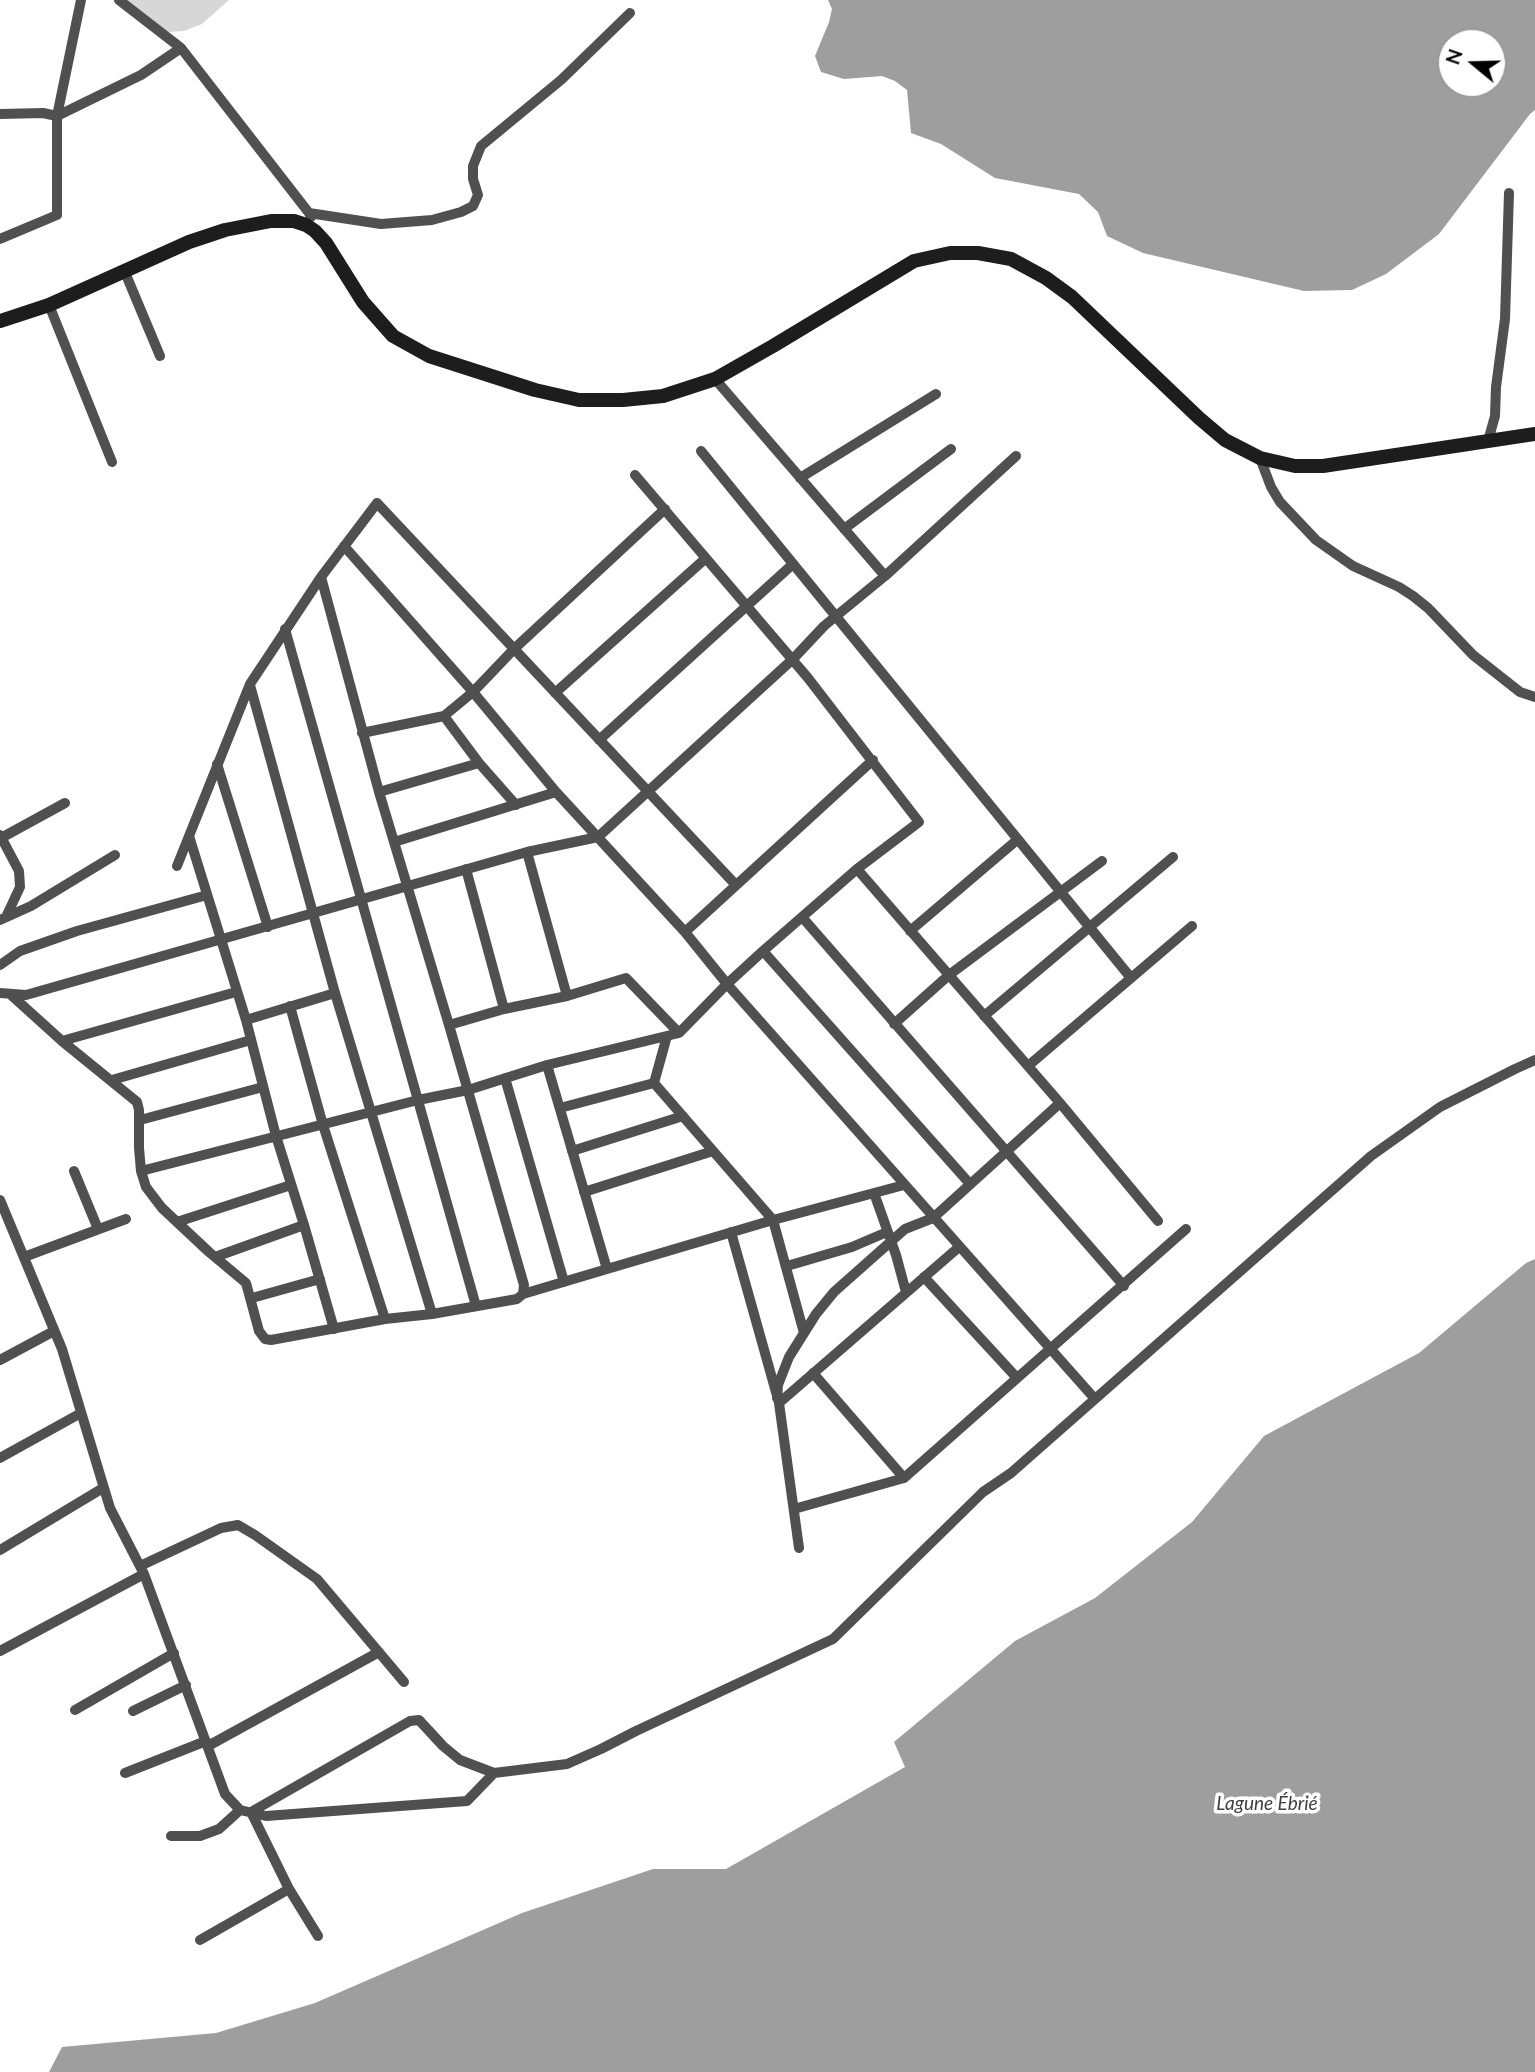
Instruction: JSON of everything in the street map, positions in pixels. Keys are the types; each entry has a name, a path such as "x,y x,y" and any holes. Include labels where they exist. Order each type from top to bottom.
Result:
{"street":[{"path":"0,239 57,215 57,116 80,0"},
{"path":"119,0 181,48 309,213 315,231"},
{"path":"309,213 381,224 432,220 472,206 478,195 473,179 473,166 481,146 561,80 630,13"},
{"path":"0,114 43,113 57,116 141,75 181,48"},
{"path":"1488,442 1495,416 1505,319 1509,193"},
{"path":"0,321 49,305 189,242 225,230 271,221 294,221 315,231 363,302 393,335 429,356 535,390 579,400 623,400 663,396 715,379 915,261 950,253 978,253 1011,259 1046,278 1072,297 1225,440 1260,458 1295,466 1324,466 1535,433"},
{"path":"124,270 160,356"},
{"path":"49,305 112,462"},
{"path":"715,379 885,576"},
{"path":"800,478 936,394"},
{"path":"844,529 951,449"},
{"path":"701,451 1131,978"},
{"path":"5,993 26,995 527,852 598,836 793,659 835,616 885,576 1016,456"},
{"path":"1260,458 1280,502 1316,540 1353,566 1413,596 1473,655 1520,692 1535,697"},
{"path":"141,1171 418,1100 468,1090 547,1065 679,1033 763,951 857,869 919,822 793,659 635,475"},
{"path":"177,866 250,684 321,577 377,503 735,884"},
{"path":"362,733 444,716 473,692 514,649 665,509"},
{"path":"344,546 473,692 556,792 685,932 727,984 1096,1399"},
{"path":"555,693 706,558"},
{"path":"599,740 793,564"},
{"path":"321,577 362,733 524,1285 523,1294"},
{"path":"285,629 476,1306"},
{"path":"250,684 335,993 432,1314"},
{"path":"444,716 479,763 516,805"},
{"path":"685,932 873,760"},
{"path":"217,763 268,927"},
{"path":"379,792 479,763"},
{"path":"394,842 556,792"},
{"path":"3,918 20,887 19,872 1,837 65,803"},
{"path":"189,836 246,1020 276,1136 334,1329"},
{"path":"910,931 1017,839"},
{"path":"527,852 567,996"},
{"path":"3,918 31,906 115,855"},
{"path":"984,1016 1173,858"},
{"path":"894,1024 948,975 1102,861"},
{"path":"466,869 504,1009"},
{"path":"857,869 1060,1103 1158,1221"},
{"path":"0,965 20,951 207,895"},
{"path":"802,917 1124,1286"},
{"path":"1028,1066 1192,926"},
{"path":"763,951 970,1184"},
{"path":"449,1025 504,1009 567,996 626,978 679,1033"},
{"path":"62,1041 236,992"},
{"path":"5,993 137,1102 141,1171 146,1187 162,1208 247,1283 259,1331 265,1339 517,1299 523,1294 731,1232 904,1185"},
{"path":"246,1020 335,993"},
{"path":"290,1006 323,1125 385,1318"},
{"path":"654,1083 667,1036"},
{"path":"111,1080 251,1040"},
{"path":"251,1812 410,1721 419,1720 460,1760 494,1773 567,1764 833,1639 983,1492 1012,1474 1371,1156 1440,1107 1535,1060"},
{"path":"547,1065 607,1269"},
{"path":"505,1078 564,1282"},
{"path":"560,1108 654,1083"},
{"path":"654,1083 773,1220 804,1333"},
{"path":"140,1120 263,1087"},
{"path":"787,1266 889,1236 933,1218 1060,1103"},
{"path":"572,1151 683,1116"},
{"path":"584,1192 713,1150"},
{"path":"74,1171 97,1229"},
{"path":"177,1222 291,1185"},
{"path":"874,1193 906,1292"},
{"path":"0,1200 62,1349 110,1508 142,1570 225,1794 240,1810 266,1816 467,1801 494,1773"},
{"path":"24,1257 126,1219"},
{"path":"215,1257 304,1225"},
{"path":"794,1509 904,1478 1186,1229"},
{"path":"731,1232 778,1401 799,1548"},
{"path":"778,1401 778,1385 782,1373 804,1333 834,1292 889,1236"},
{"path":"778,1401 959,1247"},
{"path":"924,1277 1017,1378"},
{"path":"252,1298 320,1279"},
{"path":"0,1360 54,1331"},
{"path":"813,1373 904,1478"},
{"path":"0,1458 81,1413"},
{"path":"0,1550 103,1488"},
{"path":"0,1651 221,1528 238,1525 317,1579 404,1682"},
{"path":"125,1773 207,1744 379,1652"},
{"path":"75,1710 174,1653"},
{"path":"133,1711 186,1685"},
{"path":"171,1836 200,1836 219,1829 240,1810"},
{"path":"251,1812 289,1889 318,1936"},
{"path":"200,1940 289,1889"}],"shaded area":[{"path":"124,0 229,0 202,24 184,31 168,32 153,26"}],"water":[{"path":"828,0 1535,0 1535,110 1439,234 1386,274 1352,290 1304,291 1143,253 1107,236 1098,212 1079,194 995,178 941,144 911,133 907,90 895,81 882,76 844,79 821,72 815,56 832,9"},
{"name":"Lagune Ébrié","path":"1535,1259 1535,2072 49,2072 62,2047 216,2033 315,2003 522,1913 653,1869 726,1869 905,1767 894,1742 1015,1641 1095,1598 1192,1522 1264,1436 1419,1353 1526,1263"}]}
